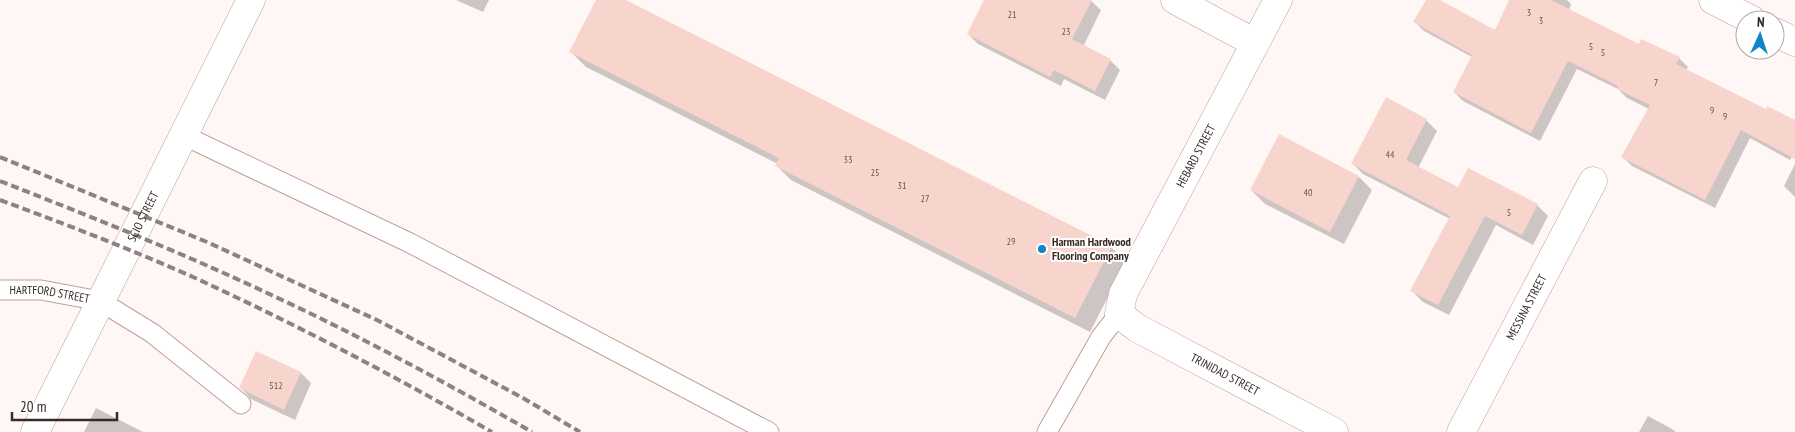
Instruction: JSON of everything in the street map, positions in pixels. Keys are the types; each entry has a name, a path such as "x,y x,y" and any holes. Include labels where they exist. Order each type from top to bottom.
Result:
{"street":[{"name":"SCIO STREET","path":"35,432 185,136 251,0"},
{"path":"1175,0 1256,43"},
{"name":"HEBARD STREET","path":"1119,314 1123,294 1278,0"},
{"path":"1713,0 1735,11"},
{"name":"MESSINA STREET","path":"1461,432 1594,181"},
{"name":"TRINIDAD STREET","path":"1119,314 1137,328 1334,432"}],"lane":[{"path":"185,136 410,243 769,432"},
{"name":"HARTFORD STREET","path":"0,290 41,290 100,301"},
{"path":"100,301 152,333 241,404"},
{"path":"1047,432 1101,337 1119,314"}],"building":[{"path":"596,0 626,0 1112,246 1075,318 775,166 779,158 569,52"},
{"path":"984,0 1092,0 1072,39 1111,59 1095,91 1054,70 1050,77 967,34"},
{"path":"1426,0 1440,0 1495,30 1509,0 1551,0 1639,44 1641,39 1680,57 1676,64 1766,109 1767,106 1795,120 1795,159 1741,130 1705,200 1621,157 1650,105 1617,89 1618,86 1568,61 1531,133 1453,92 1472,55 1413,22"},
{"path":"1386,97 1427,119 1406,160 1458,187 1468,168 1538,204 1522,235 1485,216 1438,305 1410,291 1450,216 1351,164"},
{"path":"1279,134 1359,176 1330,232 1250,190"},
{"path":"256,351 301,372 284,410 239,388"}],"railway":[{"path":"0,157 207,242 377,320 523,398 580,432"},
{"path":"0,181 166,248 299,308 400,359 532,432"},
{"path":"0,200 193,277 344,351 492,432"}],"place":[{"name":"Harman Hardwood Flooring Company","path":"1042,249"}]}
